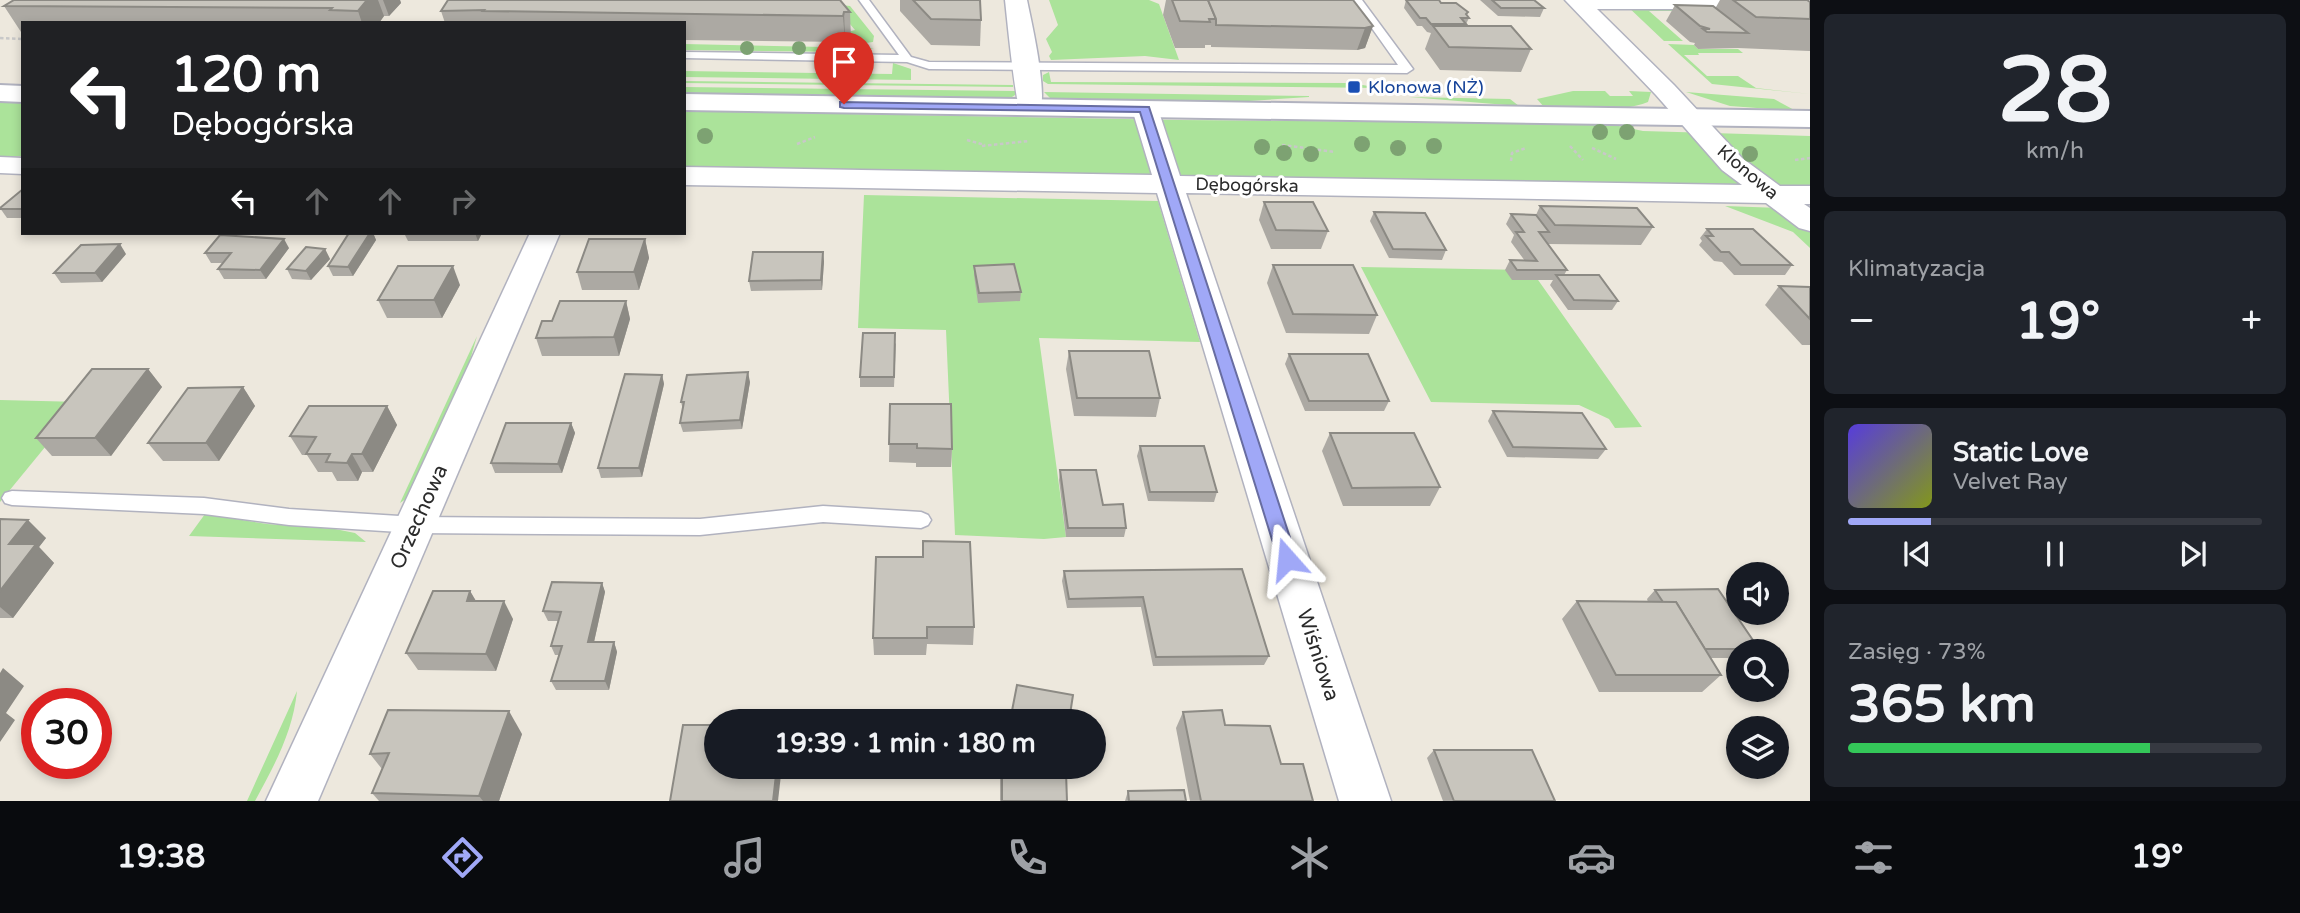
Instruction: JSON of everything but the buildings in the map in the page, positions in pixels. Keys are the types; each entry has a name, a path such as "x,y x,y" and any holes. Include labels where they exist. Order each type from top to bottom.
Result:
{"main road":[{"path":"0,93 21,94"},
{"path":"686,102 1810,119"}],"street":[{"path":"1016,0 1027,66 1030,106"},
{"path":"1577,1 1803,1"},
{"name":"Klonowa","path":"1577,1 1732,164 1810,222"},
{"name":"Wiśniowa","path":"1145,109 1365,801"},
{"path":"0,166 21,166"},
{"name":"Dębogórska","path":"686,176 1810,195"},
{"name":"Orzechowa","path":"292,801 544,235"}],"lane":[{"path":"864,0 908,59"},
{"path":"686,55 908,59 929,65 1407,69 1357,0"},
{"path":"12,498 204,506 289,517 415,525 700,527 823,514 921,520"}],"path":[{"path":"0,38 21,39"}],"green space":[{"path":"1049,0 1149,0 1159,4 1179,60 1145,56 1051,60 1049,56 1052,52 1046,39 1058,25"},
{"path":"833,4 850,6 874,36 873,42 858,44 848,32 855,30"},
{"path":"1625,4 1693,11 1649,11 1683,41 1664,41"},
{"path":"686,44 874,48 854,52 686,50"},
{"path":"1668,44 1694,45 1698,49 1738,49 1743,53 1684,55 1707,76 1738,76 1756,88 1810,94 1712,84"},
{"path":"893,63 911,69 911,80 686,77 686,71 892,74"},
{"path":"1049,72 1051,82 1351,83 1380,88 1048,84 1043,81 1043,75"},
{"path":"686,81 1013,85 686,83"},
{"path":"686,87 1015,91 1015,95 1009,99 686,94"},
{"path":"1573,91 1605,91 1610,96 1633,96 1629,91 1651,92 1648,102 1610,109 1544,107 1537,99"},
{"path":"1044,92 1309,97 1234,102 1052,100"},
{"path":"1686,92 1774,99 1796,111 1730,106"},
{"path":"1409,97 1510,99 1519,106"},
{"path":"0,101 21,101 21,156 0,157"},
{"path":"686,111 1530,123 1614,125 1643,131 1810,136 1810,189 686,169"},
{"path":"864,195 1158,201 1200,342 1039,338 1066,537 1044,539 955,535 946,330 858,328"},
{"path":"1725,206 1780,208 1810,232 1810,248 1793,232"},
{"path":"1361,267 1531,270 1642,427 1615,428 1609,419 1579,405 1431,402"},
{"path":"477,336 466,374 413,494 400,503"},
{"path":"0,400 82,402 0,502"},
{"path":"205,514 267,524 335,529 355,533 366,542 189,536"},
{"path":"297,691 287,735 276,762 255,801 247,801"}],"place":[{"name":"Klonowa (NŻ)","path":"1354,87"}],"route":[{"path":"844,104 1145,109 1287,559"}]}
